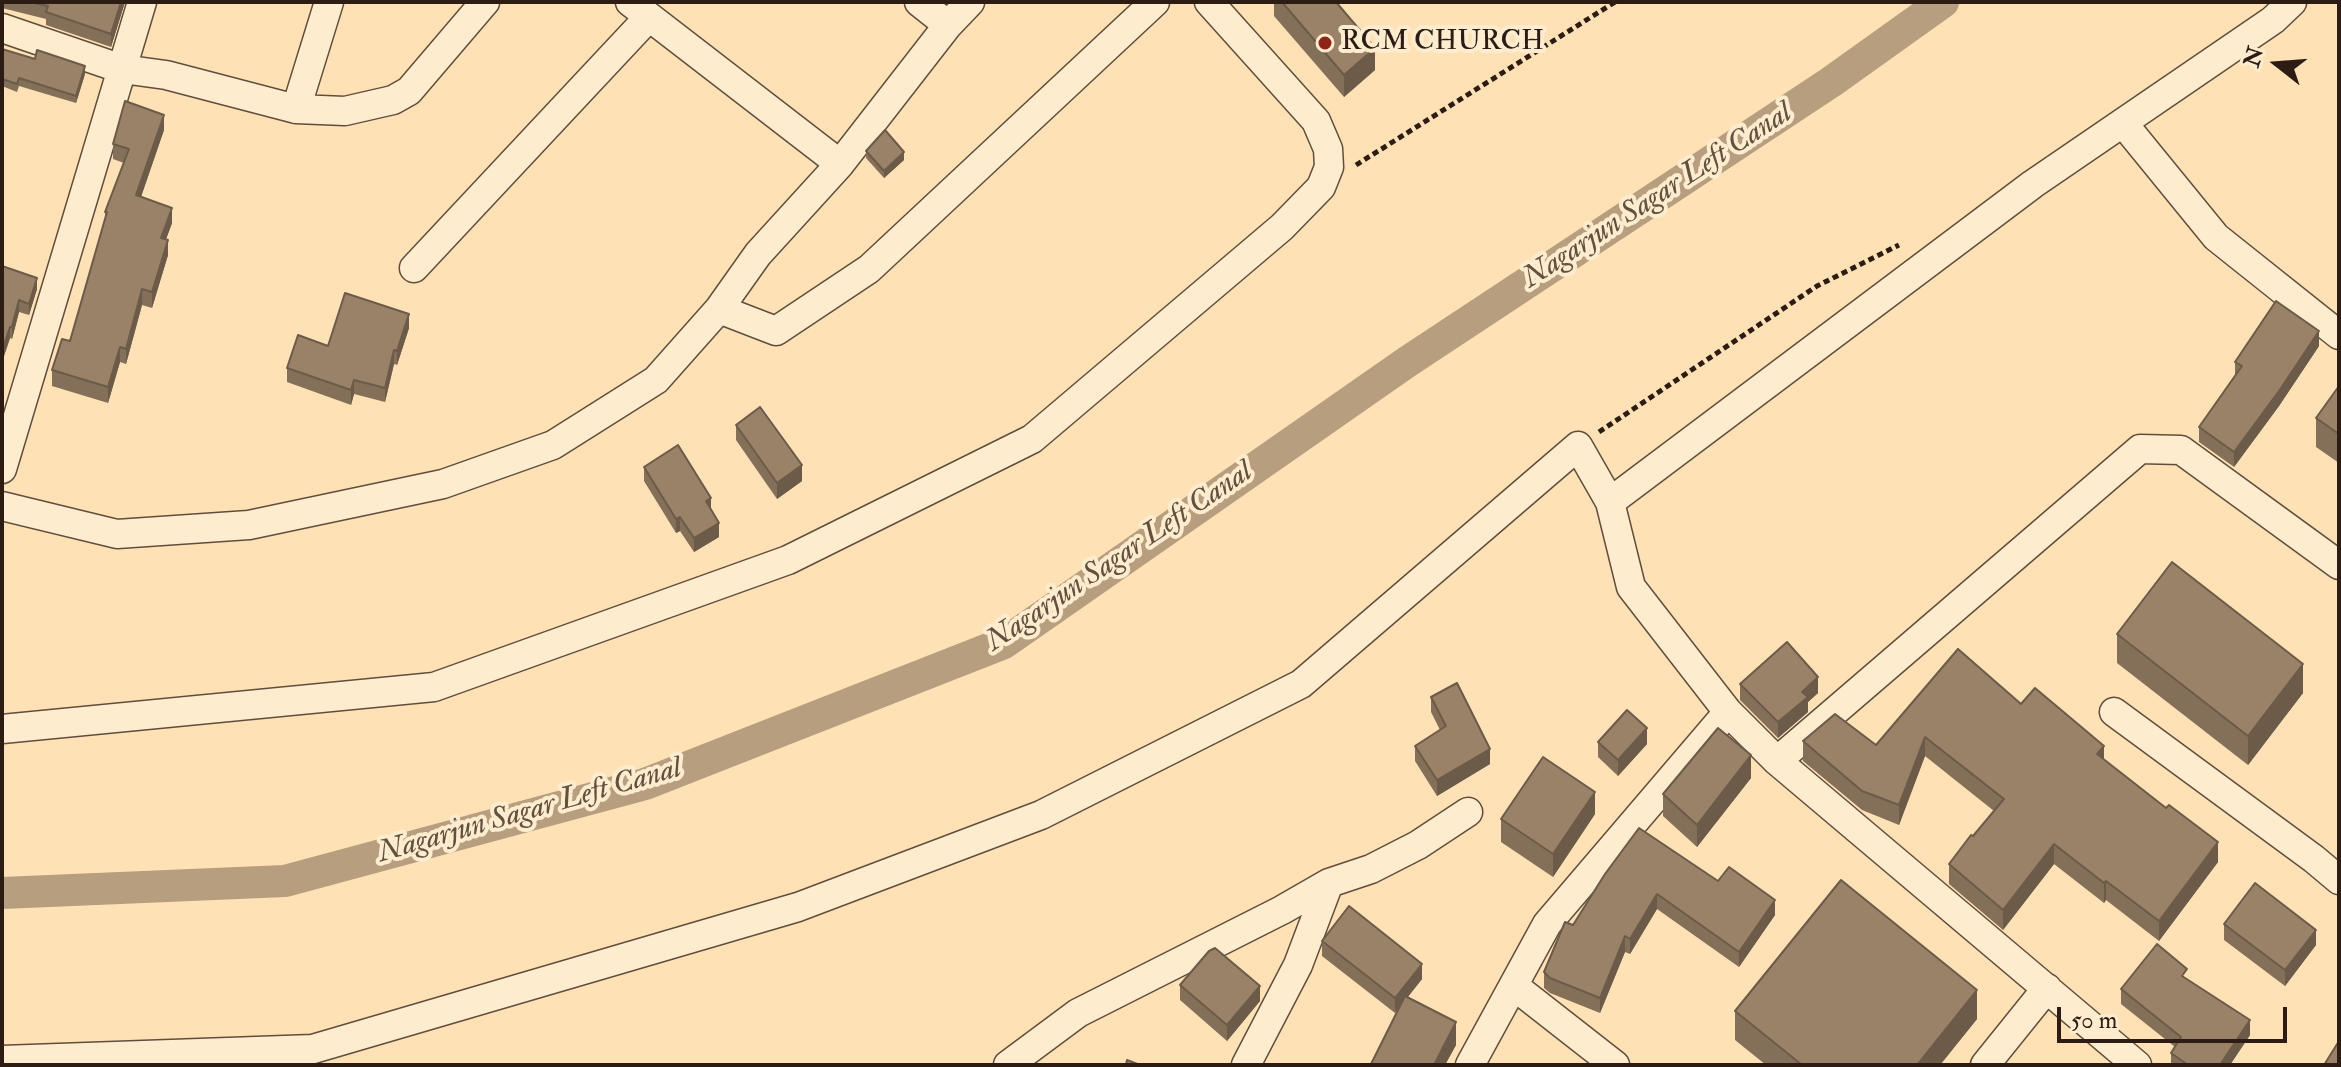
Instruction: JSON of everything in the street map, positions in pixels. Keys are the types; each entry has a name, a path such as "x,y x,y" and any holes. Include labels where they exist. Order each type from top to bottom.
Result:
{"street":[{"path":"2,469 142,2"},
{"path":"296,109 329,2"},
{"path":"2,28 122,69 166,75 296,109 345,111 393,100 409,91 485,2"},
{"path":"919,2 948,25"},
{"path":"2,506 117,534 249,525 443,484 553,445 656,380 719,309 758,254 840,164 948,25 970,2"},
{"path":"719,309 776,331 869,269 1155,2"},
{"path":"2,729 434,687 788,560 1032,439 1282,227 1321,187 1329,167 1328,149 1316,121 1209,2"},
{"path":"1610,502 2033,184 2273,20 2292,2"},
{"path":"414,268 640,10 840,164"},
{"path":"2123,123 2216,237 2339,335"},
{"path":"2,1060 313,1049 798,907 1041,815 1301,684 1578,446 1610,502 1631,587 1728,712 1777,761 2137,1065"},
{"path":"1777,761 2140,449 2181,450 2339,565"},
{"path":"1470,1065 1547,924 1728,712"},
{"path":"2114,712 2339,880"},
{"path":"1008,1065 1078,1013 1329,883 1371,869 1418,845 1468,812"},
{"path":"1246,1065 1298,965 1329,883"},
{"path":"1514,986 1615,1065"},
{"path":"1985,1065 2047,988"}],"path":[{"path":"1321,187 1615,2"}],"building":[{"path":"30,2 121,2 111,34 46,12 48,6"},
{"path":"1282,2 1336,2 1375,48 1344,75"},
{"path":"2,49 35,59 37,50 85,66 76,96 19,78 17,84 2,79"},
{"path":"125,101 164,115 136,195 172,208 161,238 168,240 152,292 142,289 126,349 120,347 108,387 52,370 62,339 70,341 105,212 129,149 113,144"},
{"path":"885,130 904,152 884,171 866,151"},
{"path":"2,266 37,278 29,304 19,300 2,351"},
{"path":"345,293 409,314 397,351 394,350 385,388 354,380 351,390 287,368 298,335 328,346"},
{"path":"2276,301 2319,331 2234,452 2199,427 2242,366 2235,362"},
{"path":"2339,386 2339,434 2316,418"},
{"path":"760,407 802,465 777,483 736,425"},
{"path":"678,445 711,498 706,501 719,523 694,538 680,517 676,519 644,467"},
{"path":"2172,562 2303,664 2248,736 2117,634"},
{"path":"1787,642 1818,677 1802,692 1808,697 1778,722 1740,684"},
{"path":"1958,649 2021,704 2035,688 2104,746 2097,754 2166,808 2169,805 2218,842 2159,921 2054,844 2003,910 1949,864 2004,799 1925,737 1899,805 1862,791 1803,741 1835,714 1876,745"},
{"path":"1457,683 1490,749 1437,780 1415,746 1446,726 1431,697"},
{"path":"1627,710 1647,728 1618,760 1598,742"},
{"path":"1718,728 1751,755 1697,825 1663,794"},
{"path":"1543,757 1595,792 1553,854 1501,819"},
{"path":"1639,828 1718,881 1729,867 1775,900 1739,952 1657,894 1630,939 1625,936 1600,998 1550,978 1544,972 1565,922 1573,925"},
{"path":"1841,880 1977,990 1917,1065 1802,1065 1735,1011"},
{"path":"2255,883 2316,930 2285,970 2224,924"},
{"path":"1349,906 1422,964 1395,998 1322,941"},
{"path":"2157,944 2187,969 2182,976 2250,1020 2220,1065 2188,1065 2171,1053 2181,1037 2121,989"},
{"path":"1215,948 1260,986 1227,1025 1180,985"},
{"path":"1405,996 1456,1022 1434,1065 1373,1065 1371,1064"},
{"path":"2339,1041 2339,1065 2324,1065"}],"waterway":[{"name":"Nagarjun Sagar Left Canal","path":"2,893 285,881 645,784 1004,643 1407,362 1831,82 1943,2"}],"place":[{"name":"RCM CHURCH","path":"1325,43"}]}
